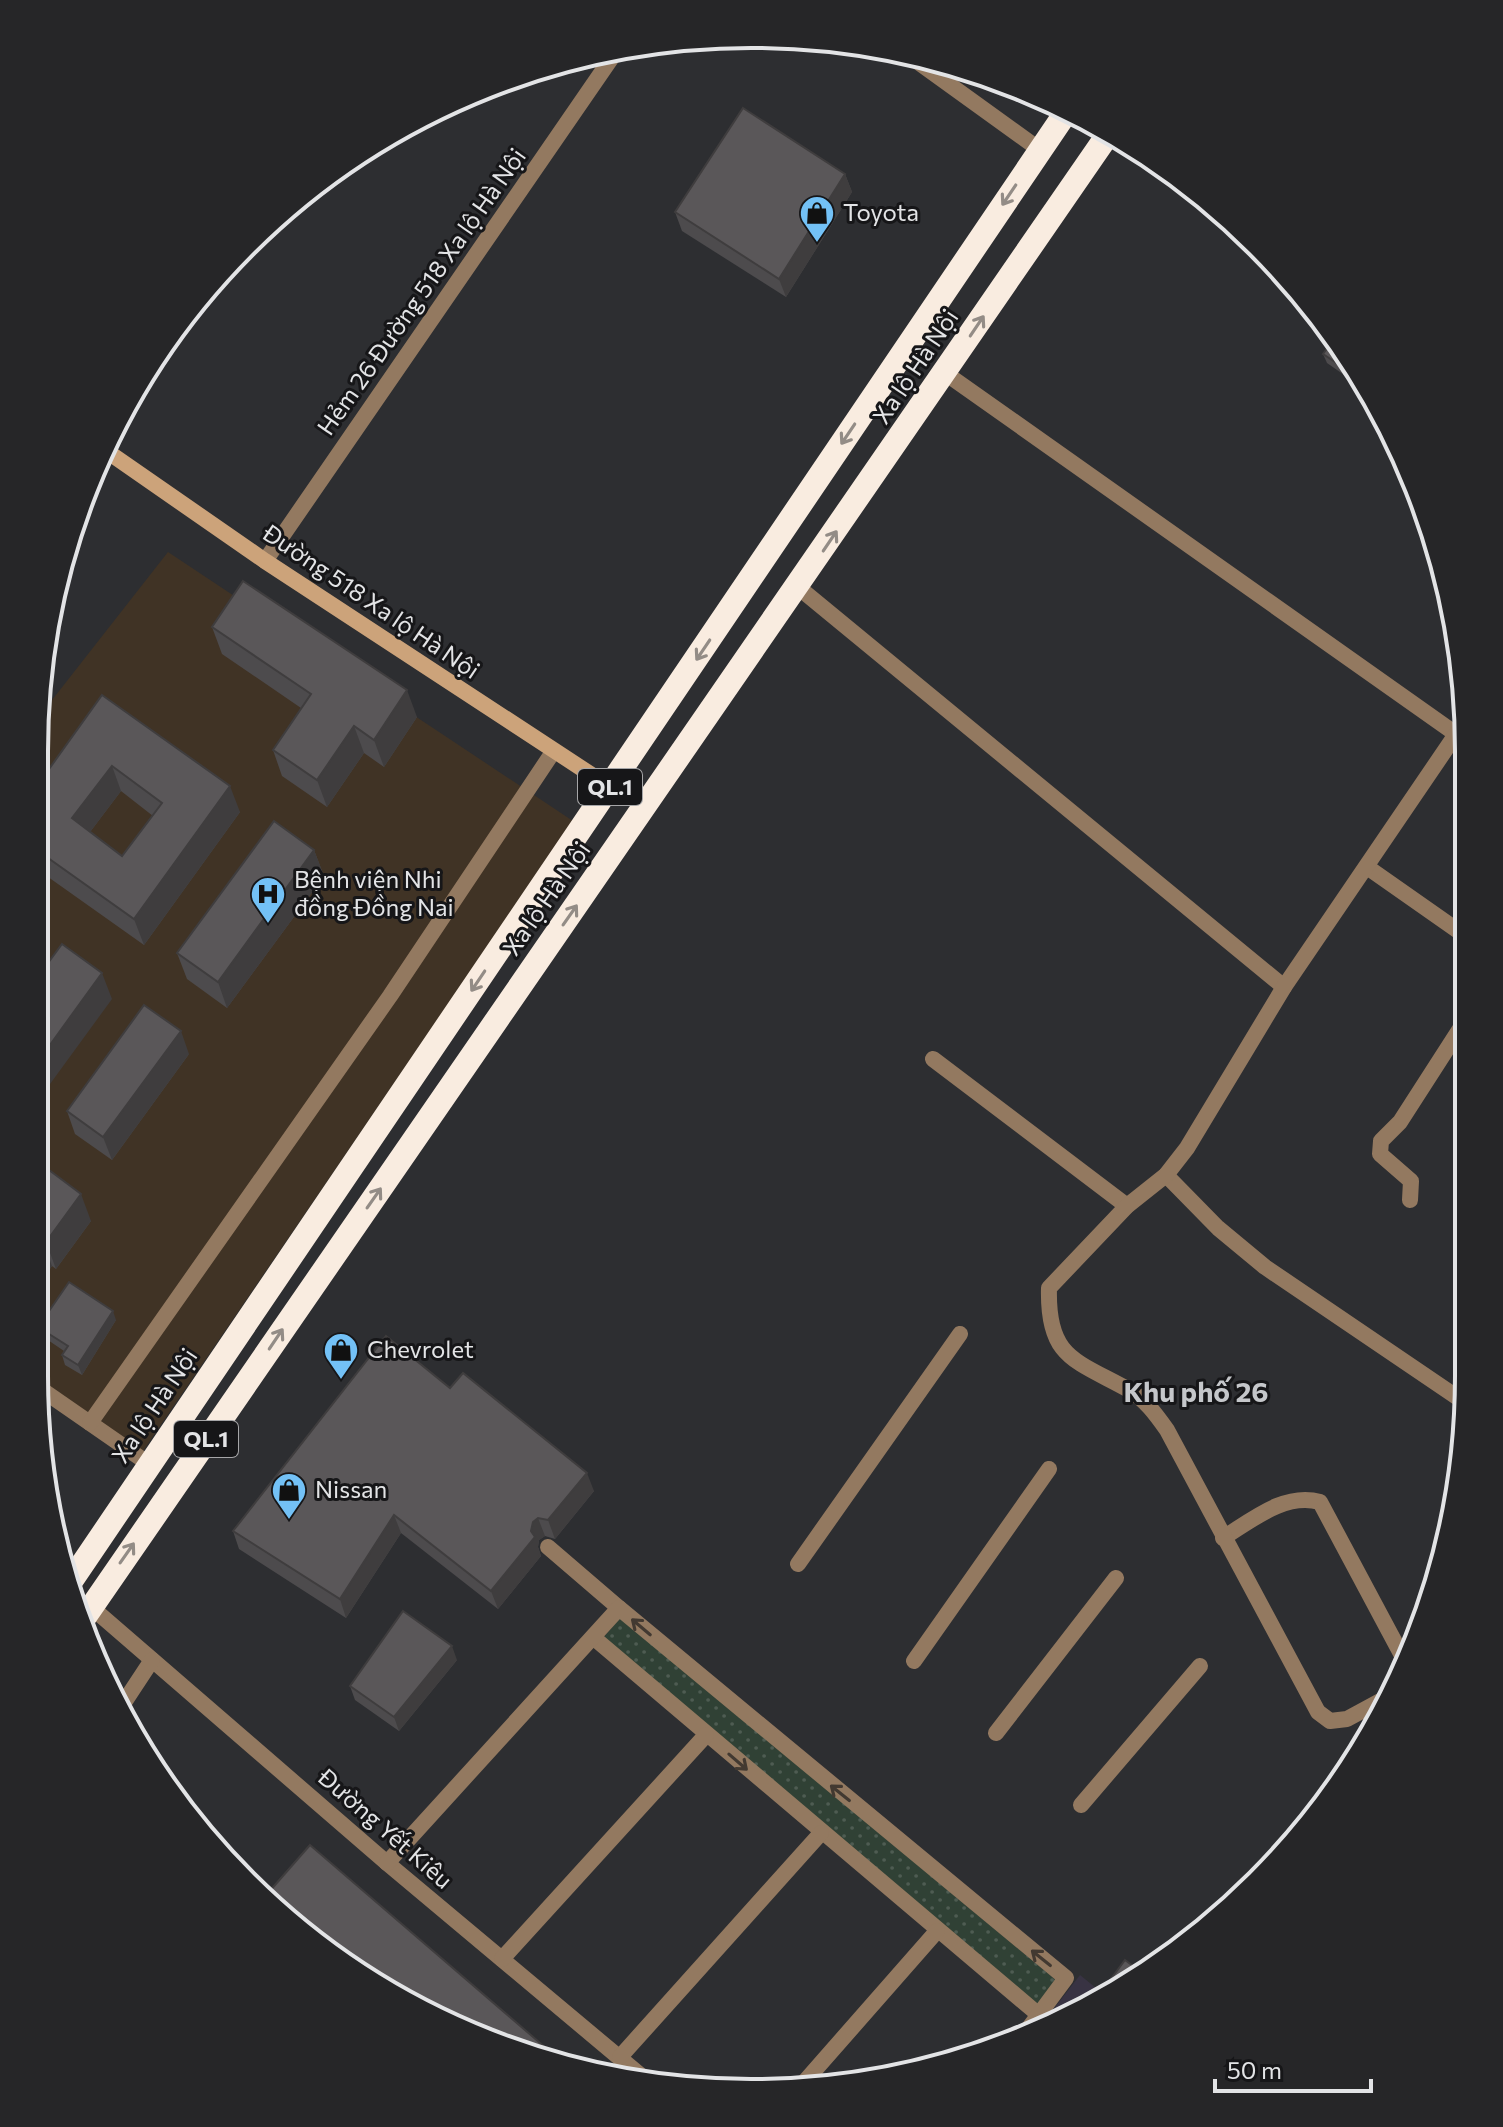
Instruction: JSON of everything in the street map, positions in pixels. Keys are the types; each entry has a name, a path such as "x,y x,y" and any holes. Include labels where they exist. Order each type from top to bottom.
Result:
{"highway":[{"name":"Xa lộ Hà Nội","path":"76,1573 1061,120"},
{"name":"Xa lộ Hà Nội","path":"88,1610 1103,142"}],"street":[{"name":"Hẻm 26 Đường 518 Xa lộ Hà Nội","path":"265,561 608,63"},
{"path":"931,71 1040,150"},
{"path":"945,373 1454,725"},
{"name":"Đường 518 Xa lộ Hà Nội","path":"114,456 265,561 610,787"},
{"path":"798,587 1284,987"},
{"path":"1374,1703 1347,1719 1330,1721 1318,1712 1167,1430 1152,1410 1131,1391 1101,1378 1065,1352 1048,1323 1049,1288 1127,1206 1166,1175 1187,1148 1284,987 1454,737"},
{"path":"90,1423 390,996 553,752"},
{"path":"1367,867 1455,929"},
{"path":"1410,1200 1411,1181 1380,1154 1381,1141 1400,1122 1455,1037"},
{"path":"933,1059 1127,1206"},
{"path":"1166,1175 1218,1228 1265,1267 1454,1395"},
{"path":"798,1564 960,1334"},
{"path":"49,1395 149,1464"},
{"path":"914,1661 1049,1469"},
{"path":"1223,1538 1282,1504 1304,1498 1320,1502 1399,1650"},
{"path":"548,1547 1066,1978 1037,2018"},
{"path":"996,1733 1116,1578"},
{"path":"387,1863 619,1608"},
{"name":"Đường Yết Kiêu","path":"90,1614 152,1660 387,1863 633,2068"},
{"path":"594,1638 1039,2015"},
{"path":"127,1698 152,1660"},
{"path":"1081,1805 1200,1666"},
{"path":"502,1959 706,1735"},
{"path":"620,2057 821,1833"},
{"path":"810,2076 937,1931"}],"shaded area":[{"name":"Bệnh viện Nhi đồng Đồng Nai","path":"168,552 573,821 143,1451 48,1385 50,702"},
{"path":"1080,1975 1097,1988 1063,2006 1052,2011"}],"green space":[{"path":"620,1618 1056,1980 1038,2005 604,1637"}],"building":[{"path":"743,108 845,174 779,279 675,212"},
{"path":"1327,348 1338,364 1323,354"},
{"path":"243,581 407,690 374,740 354,726 317,780 273,750 311,694 212,627"},
{"path":"102,695 230,786 134,919 48,858 48,770","holes":["112,766 162,803 122,856 72,818"]},
{"path":"274,821 314,850 218,982 177,953"},
{"path":"62,944 102,973 48,1048 48,963"},
{"path":"144,1005 181,1031 103,1137 67,1111"},
{"path":"49,1170 81,1194 48,1239"},
{"path":"69,1282 113,1311 78,1365 62,1355 68,1346 48,1333 48,1312"},
{"path":"386,1336 450,1388 463,1373 587,1473 548,1520 538,1518 533,1522 531,1531 535,1537 491,1591 394,1515 340,1599 233,1531"},
{"path":"403,1611 452,1646 394,1717 350,1686"},
{"path":"310,1845 546,2048 482,2025 400,1985 323,1934 272,1889"},
{"path":"1125,1960 1133,1966 1110,1981"}],"place":[{"name":"Toyota","path":"817,244"},
{"name":"Bệnh viện Nhi đồng Đồng Nai","path":"268,925"},
{"name":"Chevrolet","path":"341,1381"},
{"name":"Nissan","path":"289,1521"}],"district":[{"name":"Khu phố 26","path":"1196,1392"}]}
